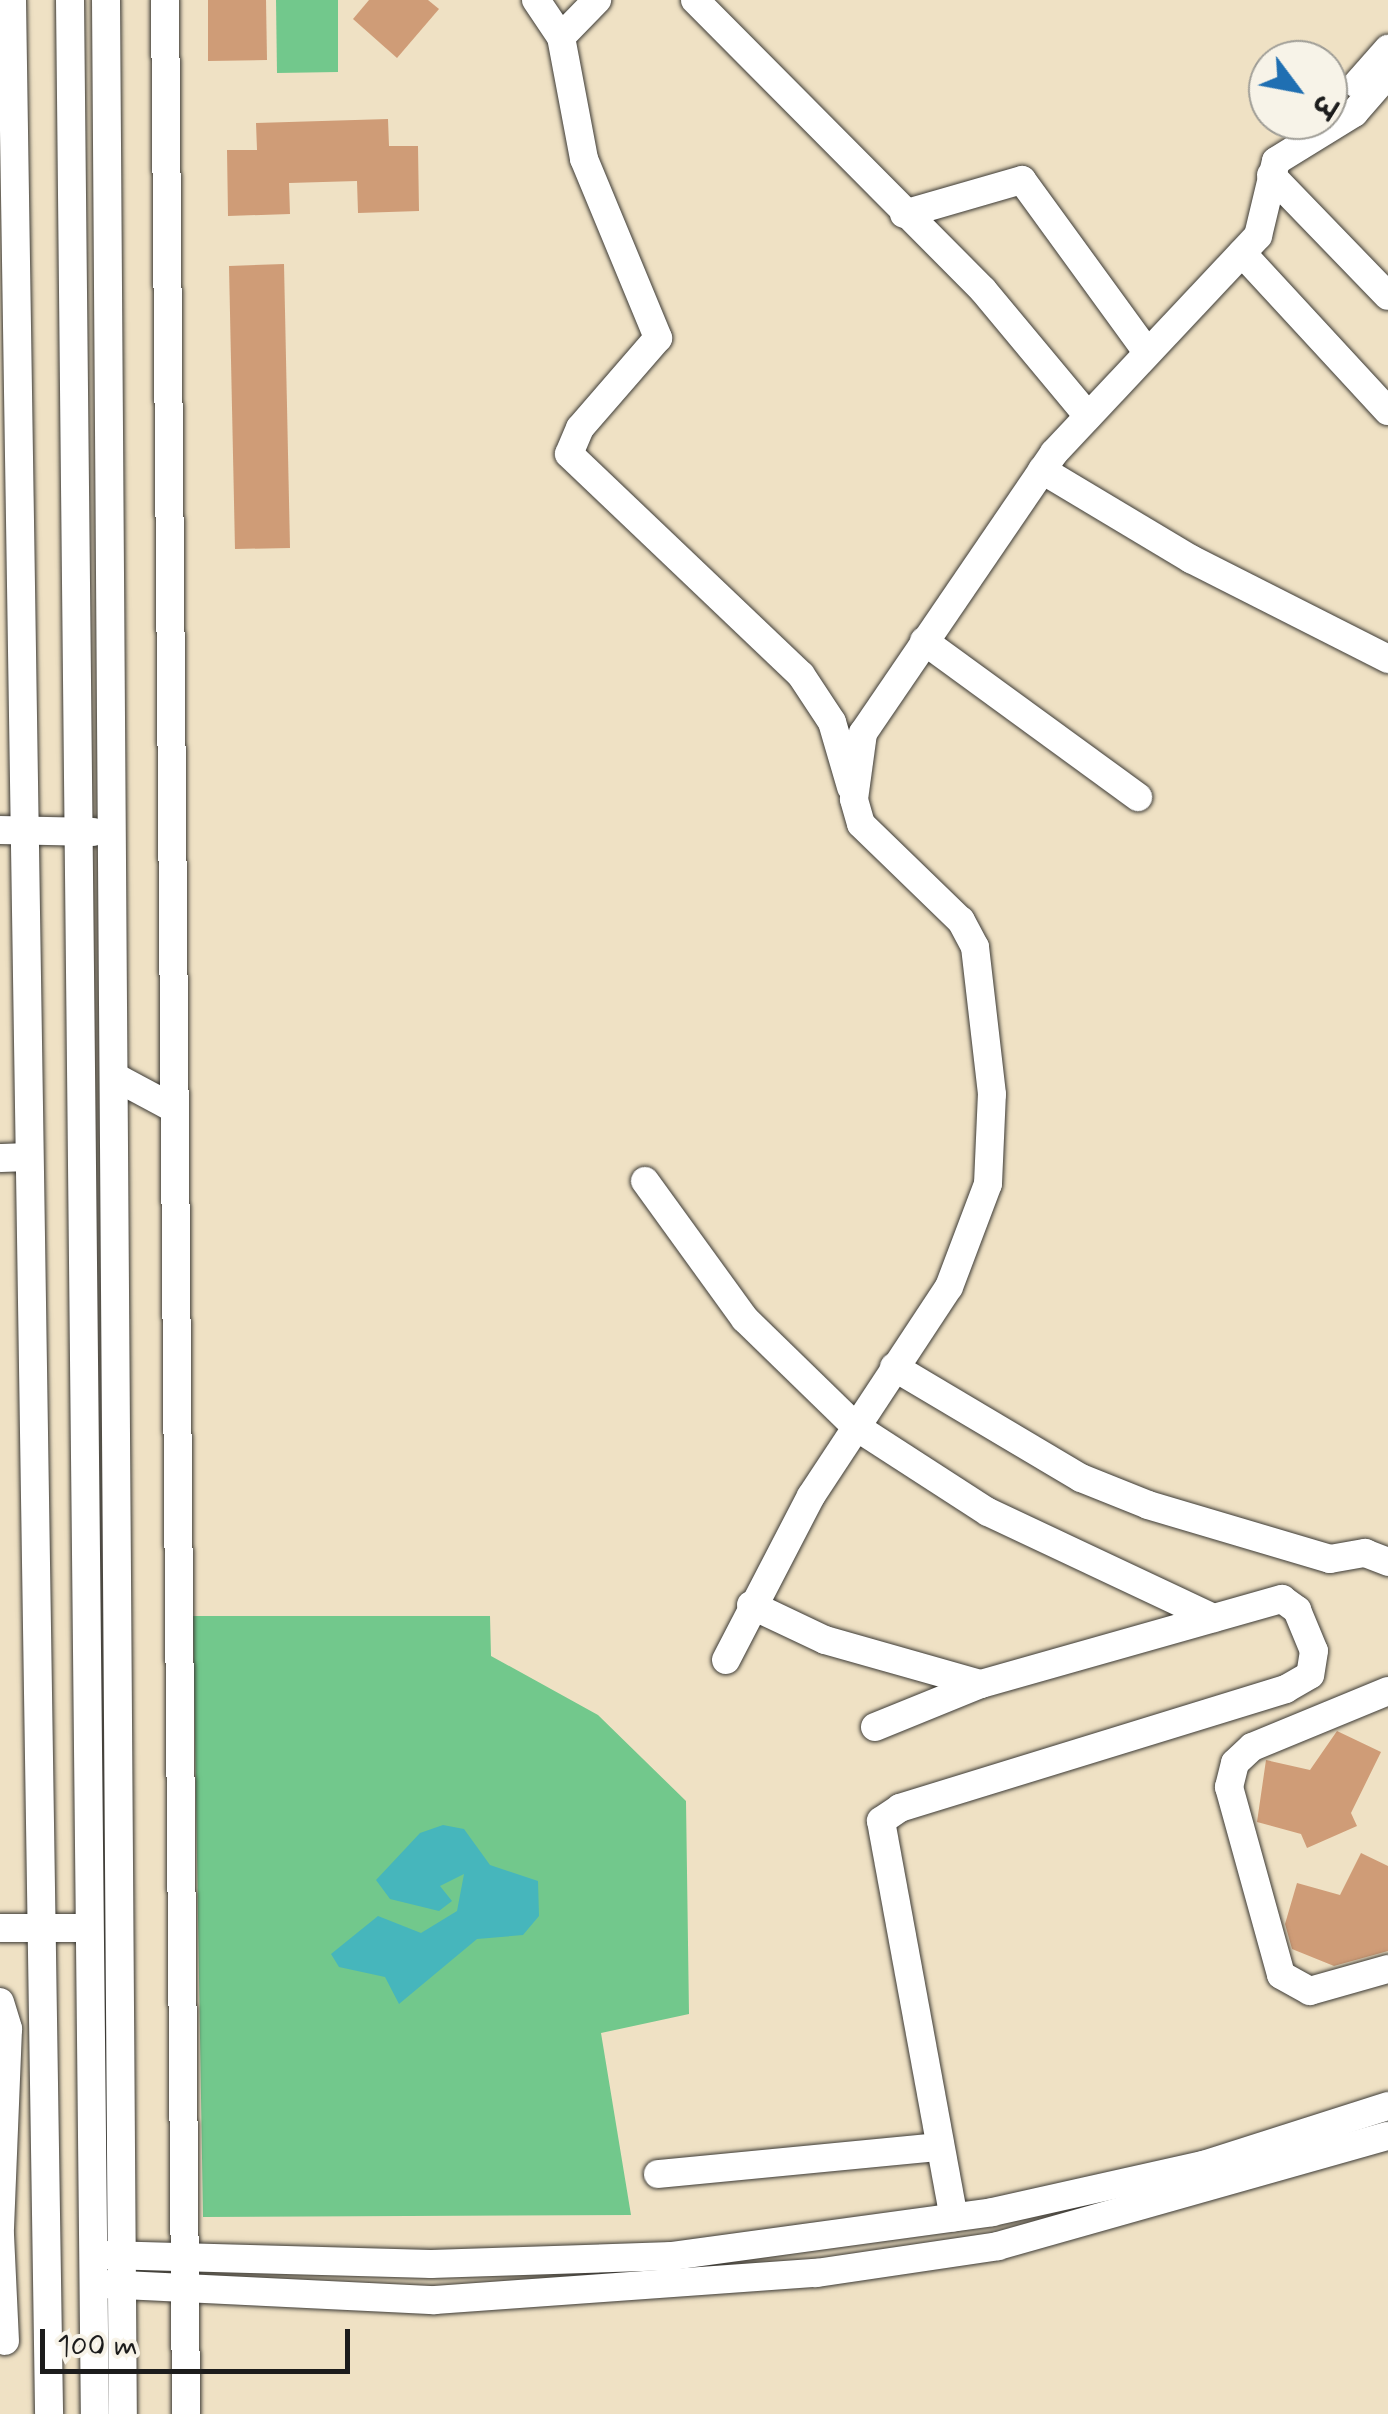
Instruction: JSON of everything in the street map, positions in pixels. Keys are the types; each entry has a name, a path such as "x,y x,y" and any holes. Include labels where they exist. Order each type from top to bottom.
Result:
{"street":[{"path":"12,0 8,215 14,1158 42,1929 48,2414"},
{"path":"70,0 88,1928 108,2284 122,2414"},
{"path":"106,0 118,1078 107,2255"},
{"path":"166,0 162,1102 186,2414"},
{"path":"536,0 561,37 584,160 658,338 580,428 569,454 801,675 832,722 854,799 874,846 961,921 985,984 992,1094 982,1216 949,1288 856,1426 751,1605 726,1660"},
{"path":"561,37 597,0"},
{"path":"694,0 984,290 1088,416"},
{"path":"1348,100 1388,49"},
{"path":"1348,110 1388,74"},
{"path":"854,799 863,733 924,642 1042,470 1242,253 1264,222 1270,175 1289,148 1305,140"},
{"path":"1270,175 1388,296"},
{"path":"904,214 1022,180 1147,352"},
{"path":"1242,253 1388,411"},
{"path":"1042,470 1388,658"},
{"path":"924,642 1138,798"},
{"path":"11,830 114,832"},
{"path":"118,1078 162,1102"},
{"path":"645,1181 745,1319 856,1426 988,1512 1213,1618"},
{"path":"894,1366 1132,1498 1330,1559 1364,1552 1388,1562"},
{"path":"875,1726 982,1684 1282,1599 1297,1610 1314,1652 1310,1675 1197,1723 900,1808 882,1821 954,2217"},
{"path":"751,1605 825,1640 982,1684"},
{"path":"1388,1690 1252,1747 1235,1763 1230,1787 1281,1975 1310,1991 1388,1969"},
{"path":"0,1928 88,1928"},
{"path":"0,2002 8,2029 0,2233 2,2340 48,2341"},
{"path":"107,2255 431,2264 672,2256 954,2217 1203,2165 1388,2106"},
{"path":"108,2284 434,2300 816,2273 998,2246 1388,2136"},
{"path":"658,2174 940,2147"},
{"path":"2,2187 45,2188"},
{"path":"95,2414 108,2284"}],"green space":[{"path":"276,0 338,0 338,72 277,73"},
{"path":"193,1616 490,1616 491,1656 598,1715 686,1801 689,2014 601,2033 631,2215 203,2217"}],"water":[{"path":"443,1825 464,1829 490,1865 538,1881 539,1916 523,1935 477,1939 399,2004 385,1977 339,1967 331,1954 378,1916 421,1933 457,1911 464,1874 440,1886 452,1901 439,1911 390,1899 376,1880 420,1833"}],"building":[{"path":"208,0 266,0 267,60 208,61"},
{"path":"369,0 428,0 439,9 397,58 353,19"},
{"path":"388,119 389,146 418,146 419,211 358,213 357,181 289,183 290,214 228,216 227,150 257,150 256,123"},
{"path":"284,264 290,548 235,549 229,266"},
{"path":"1337,1731 1381,1752 1351,1813 1357,1826 1307,1848 1301,1834 1257,1822 1266,1760 1310,1770"},
{"path":"1361,1853 1388,1866 1388,1951 1334,1966 1292,1949 1285,1924 1297,1883 1340,1895"}]}
